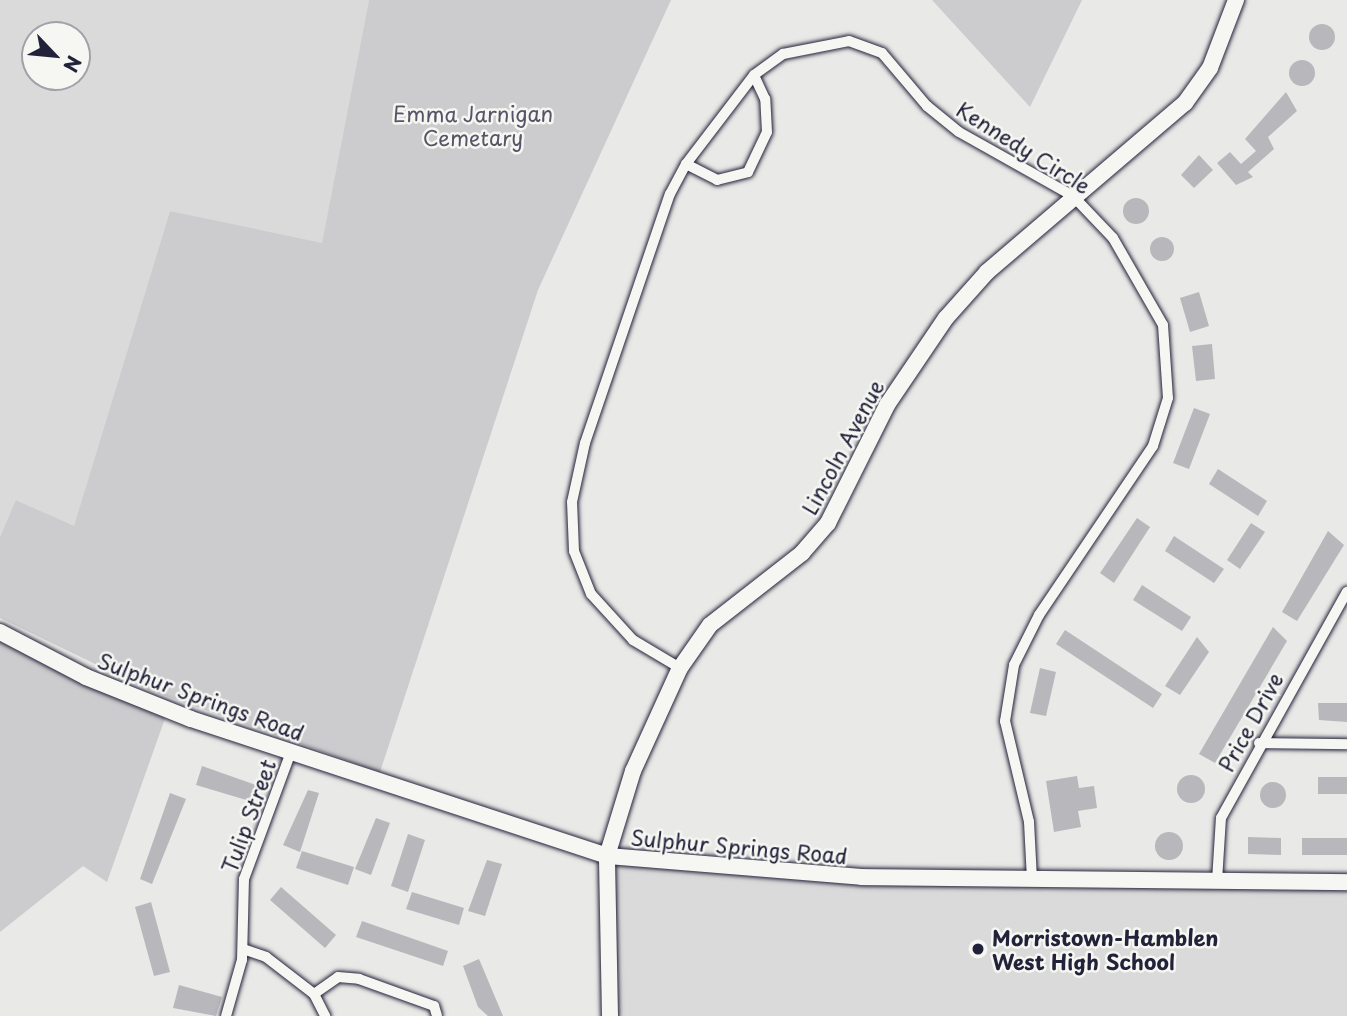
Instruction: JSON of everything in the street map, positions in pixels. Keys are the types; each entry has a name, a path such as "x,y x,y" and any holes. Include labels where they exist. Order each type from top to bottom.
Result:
{"street":[{"name":"Lincoln Avenue","path":"610,1016 607,856 633,771 680,668 709,625 802,553 828,523 887,405 946,318 1073,196 1185,103 1210,68 1236,0"},
{"name":"Kennedy Circle","path":"680,668 633,640 591,594 574,551 572,502 618,340 686,164 754,75 783,54 818,43 849,41 882,52 927,106 959,132 1073,196 1113,238 1163,325 1168,398 1153,446 1040,615 1014,665 1005,721 1029,822 1031,880"},
{"path":"686,164 717,180 748,172 767,132 765,99 754,75"},
{"name":"Price Drive","path":"1217,881 1221,818 1259,743 1347,592"},
{"name":"Sulphur Springs Road","path":"0,632 98,682 291,752 607,856 768,872 1031,880 1347,882"},
{"path":"1259,743 1347,744"},
{"name":"Tulip Street","path":"226,1016 243,949 244,879 291,752"},
{"path":"243,949 267,957 314,994 325,1016"},
{"path":"314,994 338,978 359,979 434,1006 438,1016"}],"shaded area":[{"path":"0,0 369,0 322,244 170,211 74,527 17,500 0,537"},
{"name":"Morristown-Hamblen West High School","path":"607,856 711,868 1347,882 1347,1016 610,1016"}],"green space":[{"name":"Emma Jarnigan Cemetary","path":"369,0 671,0 538,290 380,772 149,690 0,618 0,537 16,500 74,526 170,211 322,243"},
{"path":"932,0 1082,0 1030,107"},
{"path":"0,632 168,710 107,882 83,866 0,932"}],"building":[{"path":"1322,24 1331,28 1335,37 1331,46 1322,50 1313,46 1309,37 1313,28"},
{"path":"1302,60 1311,64 1315,73 1311,82 1302,86 1293,82 1289,73 1293,64"},
{"path":"1286,92 1297,111 1268,137 1274,149 1248,172 1253,177 1236,185 1217,163 1230,152 1241,164 1256,151 1245,139"},
{"path":"1199,155 1213,170 1194,188 1181,175"},
{"path":"1136,198 1145,202 1149,211 1145,220 1136,224 1127,220 1123,211 1127,202"},
{"path":"1162,237 1171,240 1174,249 1171,258 1162,261 1153,258 1150,249 1153,240"},
{"path":"1199,292 1209,326 1190,332 1180,298"},
{"path":"1212,344 1215,379 1196,381 1192,346"},
{"path":"1194,408 1210,414 1189,469 1173,463"},
{"path":"1218,469 1267,501 1258,516 1209,484"},
{"path":"1137,518 1150,527 1114,583 1100,573"},
{"path":"1251,523 1265,532 1240,569 1227,560"},
{"path":"1328,531 1344,545 1297,621 1282,612"},
{"path":"1174,536 1224,569 1214,583 1165,551"},
{"path":"1142,585 1191,617 1182,631 1133,600"},
{"path":"1273,627 1287,641 1215,763 1199,754"},
{"path":"1065,630 1162,694 1153,708 1056,644"},
{"path":"1197,637 1209,652 1180,695 1165,686"},
{"path":"1040,668 1056,672 1046,716 1030,713"},
{"path":"1318,703 1347,703 1347,722 1319,720"},
{"path":"202,766 259,786 253,802 196,785"},
{"path":"1191,775 1201,779 1205,789 1201,799 1191,803 1181,799 1177,789 1181,779"},
{"path":"1077,776 1079,788 1094,786 1097,808 1078,811 1081,827 1054,832 1046,781"},
{"path":"1318,777 1347,777 1347,794 1318,794"},
{"path":"1273,782 1282,786 1286,795 1282,804 1273,808 1264,804 1260,795 1264,786"},
{"path":"308,790 319,793 300,852 283,845"},
{"path":"170,793 186,799 152,884 140,879"},
{"path":"376,818 390,823 371,875 355,869"},
{"path":"1169,832 1179,836 1183,846 1179,856 1169,860 1159,856 1155,846 1159,836"},
{"path":"408,834 425,840 408,892 391,886"},
{"path":"1248,837 1281,838 1281,855 1248,854"},
{"path":"1302,838 1347,838 1347,855 1302,855"},
{"path":"302,851 354,867 348,885 296,868"},
{"path":"487,860 502,864 485,916 468,911"},
{"path":"281,887 336,935 325,948 270,900"},
{"path":"412,892 464,908 459,925 406,909"},
{"path":"151,902 170,972 154,976 135,907"},
{"path":"362,921 448,951 443,966 356,937"},
{"path":"479,959 503,1016 488,1016 478,1007 463,966"},
{"path":"179,985 222,997 216,1016 173,1008"}],"place":[{"name":"Morristown-Hamblen West High School","path":"978,949"}]}
